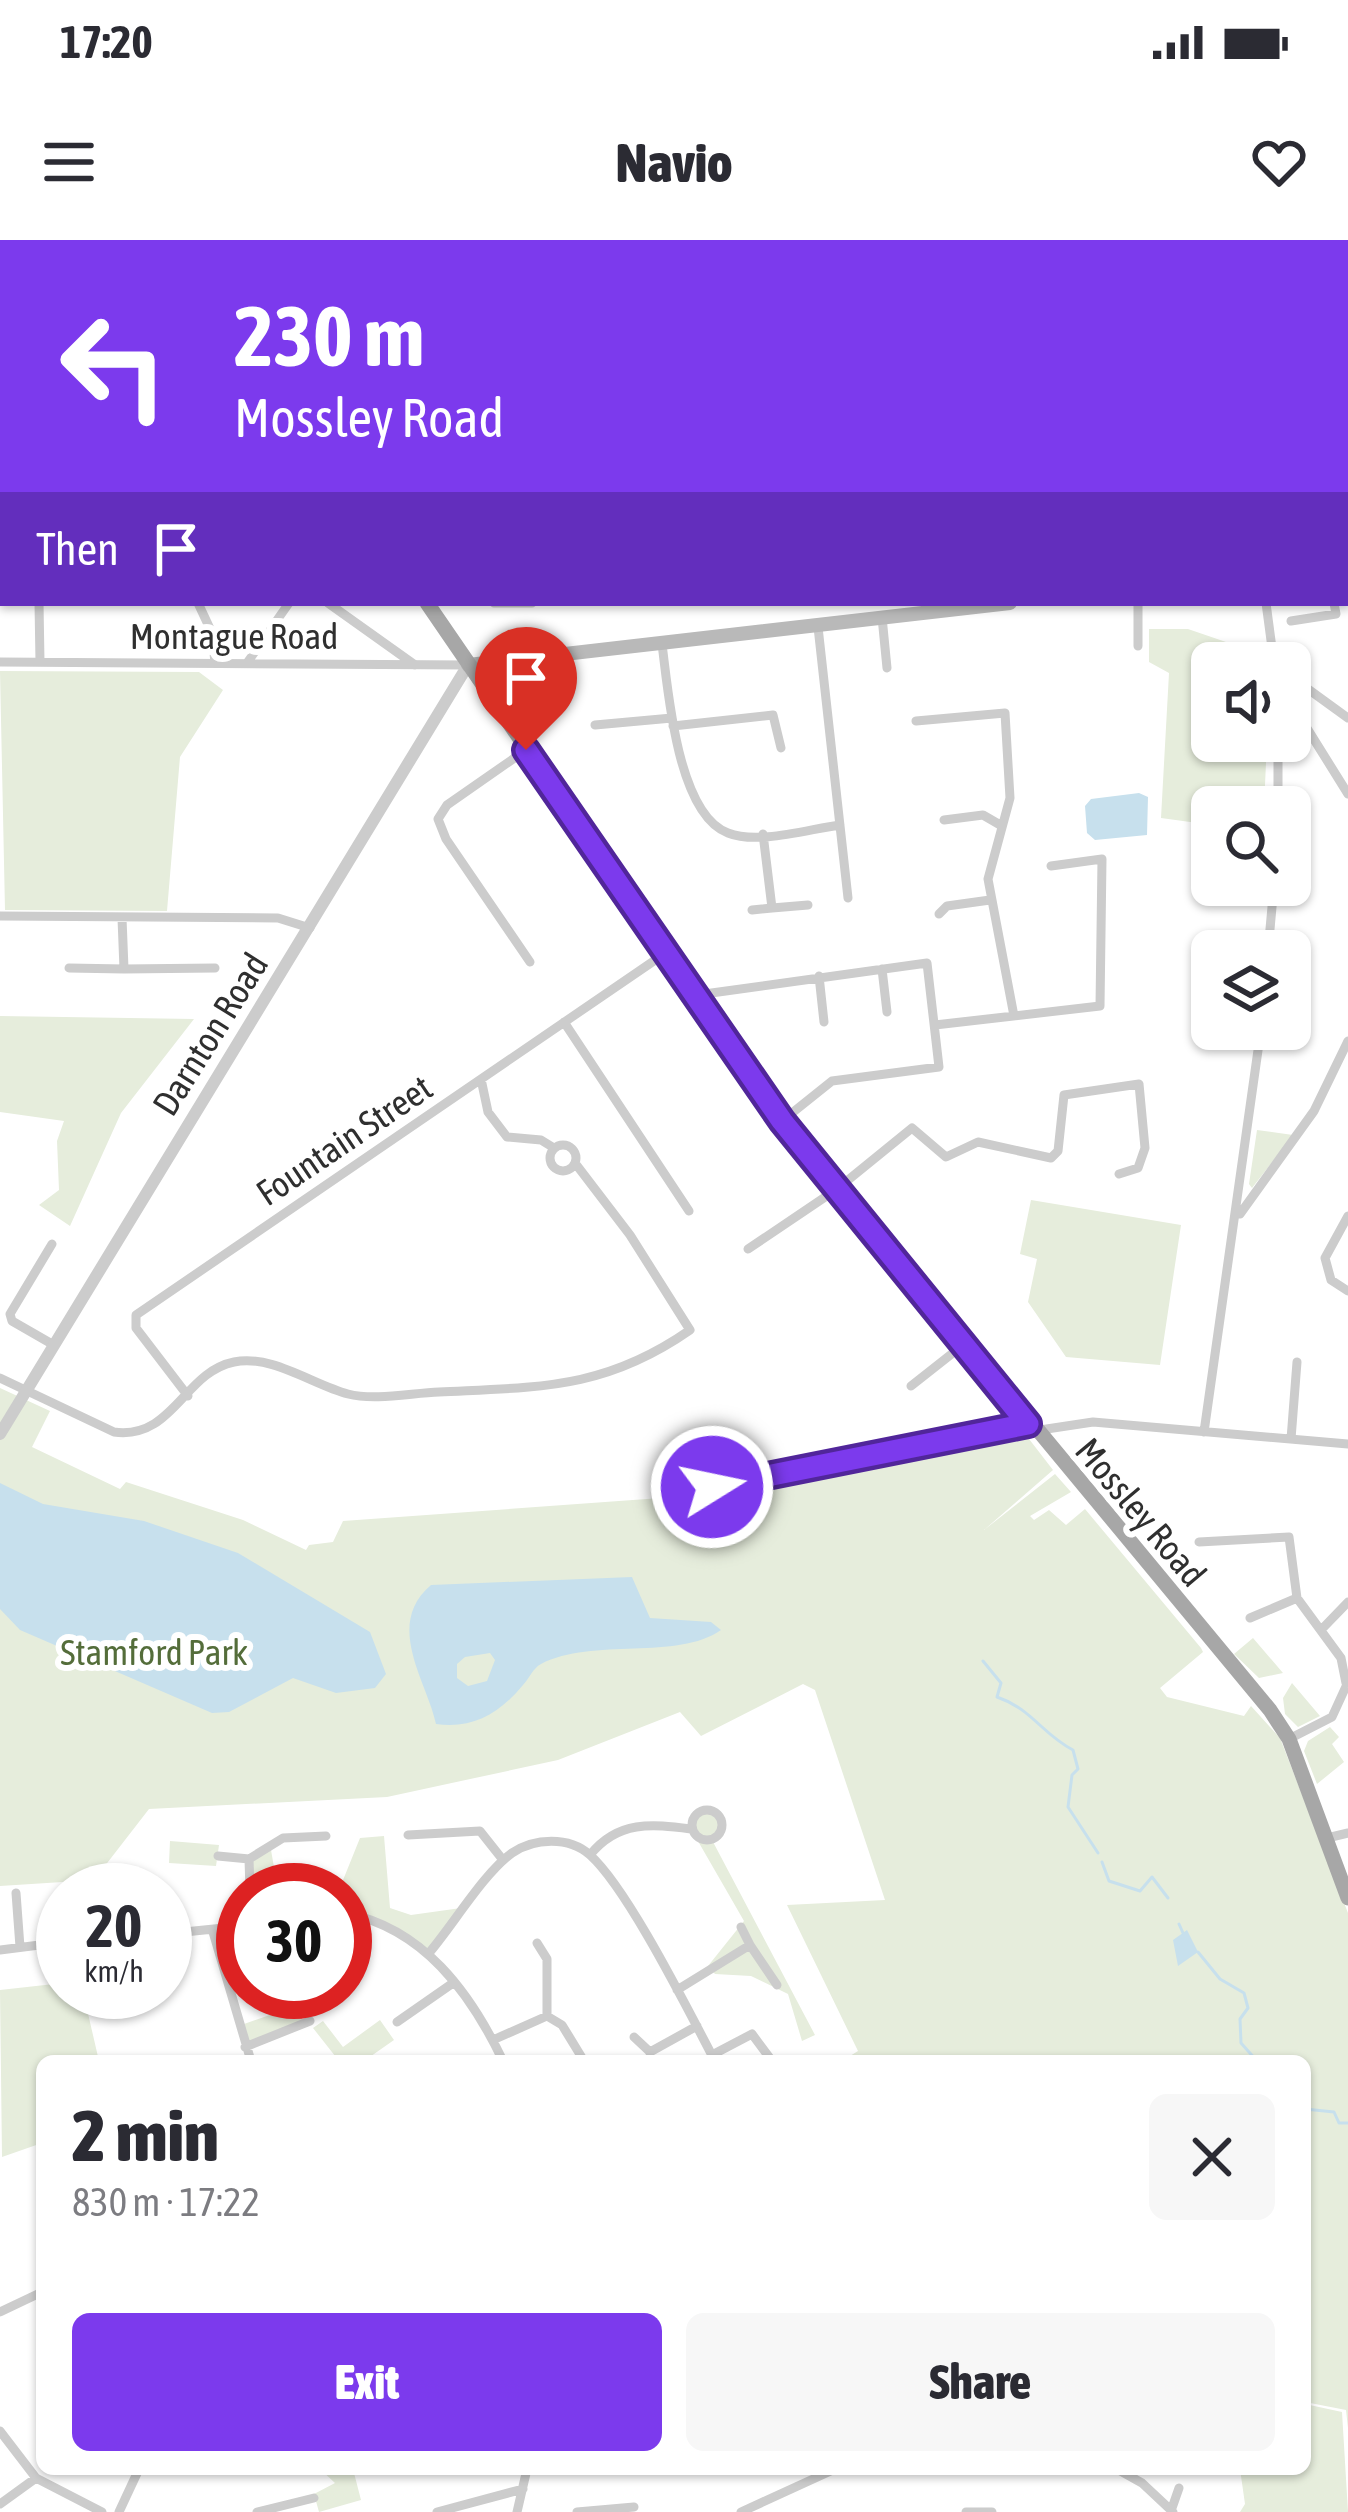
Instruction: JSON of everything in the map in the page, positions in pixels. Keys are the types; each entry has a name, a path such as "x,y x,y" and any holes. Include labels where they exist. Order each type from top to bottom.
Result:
{"main road":[{"name":"Mossley Road","path":"429,606 782,1121 1289,1739 1348,1898"},
{"path":"468,665 983,606"}],"street":[{"path":"39,606 40,662"},
{"path":"199,606 212,633 214,663"},
{"path":"247,663 287,606"},
{"path":"337,606 415,665"},
{"path":"1138,606 1138,646"},
{"path":"1266,606 1271,642"},
{"path":"1291,621 1339,610"},
{"path":"882,617 887,668"},
{"path":"818,627 848,898"},
{"path":"662,644 679,763 718,827 739,835 763,835 840,825"},
{"name":"Montague Road","path":"0,662 468,665"},
{"name":"Darnton Road","path":"0,1434 468,665"},
{"path":"1311,691 1348,718"},
{"path":"916,722 1005,713 1011,781 988,879 1014,1016"},
{"path":"595,725 773,715 781,748"},
{"path":"1311,735 1348,794"},
{"path":"526,750 447,806 438,819 530,962"},
{"path":"944,820 983,815 1002,826"},
{"path":"763,835 772,908"},
{"path":"1051,866 1102,860 1106,932 1096,965 1102,1021"},
{"path":"939,914 947,906 990,900"},
{"path":"752,910 808,904"},
{"path":"2,918 278,918 311,929"},
{"path":"122,918 124,969"},
{"name":"Fountain Street","path":"188,1396 136,1328 136,1315 664,954"},
{"path":"694,997 704,990 927,963 939,1067 832,1081 782,1121"},
{"path":"69,968 215,968"},
{"path":"882,969 887,1012"},
{"path":"819,976 824,1022"},
{"path":"935,1025 1100,1006"},
{"path":"564,1022 689,1211"},
{"path":"1238,1218 1314,1111 1348,1041"},
{"path":"1204,1432 1258,1050"},
{"path":"461,1075 470,1087"},
{"path":"0,1378 114,1432 134,1434 155,1426 210,1372 236,1361 265,1363 361,1396 556,1388 632,1365 690,1330 630,1235 575,1163 571,1147 554,1148 541,1140 507,1137 488,1112 482,1079"},
{"path":"748,1250 837,1189 912,1128 946,1156 978,1142 1055,1157 1064,1095 1139,1084 1145,1148 1138,1168 1119,1174"},
{"path":"554,1148 549,1160 554,1168 566,1171 575,1163"},
{"path":"1348,1216 1325,1258 1330,1280 1348,1291"},
{"path":"52,1244 10,1315 52,1344"},
{"path":"911,1387 964,1345"},
{"path":"1291,1439 1297,1362"},
{"path":"712,1487 1031,1428 1093,1422 1348,1444"},
{"path":"1199,1542 1289,1537 1297,1598 1341,1658 1347,1682 1331,1717 1289,1739"},
{"path":"1250,1618 1297,1598"},
{"path":"1321,1630 1348,1602"},
{"path":"590,1855 626,1828 658,1824 692,1829"},
{"path":"408,1835 480,1831 503,1860"},
{"path":"1327,1838 1348,1833"},
{"path":"218,1856 249,1859 283,1838 326,1836"},
{"path":"429,1953 503,1860 542,1841 571,1845 590,1855 677,1990 712,2055"},
{"path":"249,1859 249,1863"},
{"path":"16,1893 20,1947"},
{"path":"372,1920 391,1925 429,1953 500,2055"},
{"path":"741,1927 778,1985"},
{"path":"192,1933 216,1931"},
{"path":"213,1932 248,2055"},
{"path":"537,1943 547,1959 548,2016"},
{"path":"0,1950 36,1945"},
{"path":"677,1990 750,1945"},
{"path":"397,2022 453,1983"},
{"path":"493,2040 548,2016"},
{"path":"548,2016 562,2025 580,2055"},
{"path":"245,2047 310,2021"},
{"path":"652,2055 697,2026"},
{"path":"718,2055 752,2034 768,2055"},
{"path":"634,2038 649,2055"},
{"path":"0,2312 36,2295"},
{"path":"0,2431 36,2477 102,2512"},
{"path":"119,2512 136,2475"},
{"path":"520,2511 526,2475"},
{"path":"741,2512 807,2475"},
{"path":"1125,2475 1173,2510 1178,2488"},
{"path":"0,2504 36,2477"},
{"path":"437,2512 523,2489"},
{"path":"256,2512 314,2498"},
{"path":"577,2512 630,2509"},
{"path":"966,2512 992,2512"}],"green space":[{"path":"1149,629 1188,629 1226,642 1191,642 1191,762 1266,762 1265,786 1191,786 1191,822 1161,818 1169,673 1149,662"},
{"path":"0,671 199,672 223,690 180,757 167,911 5,910"},
{"path":"0,1016 194,1019 121,1113 70,1226 39,1205 59,1190 57,1141 64,1121 0,1112"},
{"path":"1257,1130 1293,1135 1252,1188 1249,1184"},
{"path":"1031,1200 1181,1225 1160,1365 1066,1357 1028,1302 1037,1259 1020,1254"},
{"name":"Stamford Park","path":"0,1388 50,1411 32,1447 120,1489 126,1482 243,1520 306,1550 309,1545 333,1542 343,1521 716,1494 1019,1426 1053,1470 984,1530 1055,1474 1071,1492 1030,1516 1034,1520 1049,1510 1066,1525 1085,1509 1201,1648 1203,1652 1160,1688 1167,1697 1244,1716 1251,1706 1280,1738 1348,1913 1348,2428 1346,2410 1311,2403 1311,2055 852,2055 858,2051 787,1905 885,1900 815,1690 803,1684 701,1736 680,1712 558,1760 387,1797 149,1809 107,1863 36,1863 36,1884 0,1886"},
{"path":"1253,1638 1283,1673 1259,1678 1234,1654"},
{"path":"1292,1683 1320,1716 1298,1727 1285,1714 1283,1698"},
{"path":"1330,1727 1339,1737 1332,1744 1344,1762 1317,1784 1304,1751 1308,1741"},
{"path":"704,1810 719,1817 721,1830 712,1840 815,2035 802,2041 788,1994 751,1976 715,1974 708,1966 744,1921 691,1829 695,1815"},
{"path":"384,1836 390,1908 411,1915 461,1908 429,1953 417,1942 372,1924 372,1863 350,1863 360,1838"},
{"path":"170,1841 219,1845 216,1866 169,1863"},
{"path":"271,1850 273,1863 250,1863 249,1859"},
{"path":"36,1986 36,2019 89,2019 98,2055 36,2055 36,2145 2,2157 0,1990"},
{"path":"258,2019 302,2019 304,2023 245,2047 244,2024"},
{"path":"380,2020 394,2040 373,2055 334,2055 313,2028 323,2021 343,2047"},
{"path":"1311,2405 1342,2412 1348,2512 1240,2512 1245,2504 1241,2475 1311,2475"},
{"path":"326,2475 355,2475 361,2500 319,2512 314,2494 335,2483"}],"water":[{"path":"1139,793 1148,797 1147,835 1095,840 1087,833 1085,806 1091,799"},
{"path":"0,1483 43,1504 144,1521 238,1553 370,1632 386,1674 375,1688 336,1693 293,1678 229,1712 212,1713 20,1630 0,1609"},
{"path":"632,1577 650,1618 711,1622 721,1630 682,1645 562,1656 538,1666 514,1695 484,1717 462,1724 436,1724 410,1635 417,1601 431,1585","holes":["490,1653 495,1660 487,1681 468,1686 457,1678 457,1664 465,1657"]},
{"path":"1187,1930 1198,1952 1178,1966 1173,1940"}],"waterway":[{"path":"983,1661 1001,1683 997,1697 1073,1750 1078,1769 1072,1775 1068,1807 1098,1853"},
{"path":"1102,1862 1109,1881 1140,1891 1152,1877 1168,1898"},
{"path":"1179,1924 1183,1933"},
{"path":"1198,1952 1220,1979 1244,1993 1248,2008 1240,2019 1241,2043 1252,2055"},
{"path":"1311,2110 1334,2112 1339,2123 1348,2123"}],"route":[{"path":"526,750 782,1121 1028,1424 712,1487"}]}
